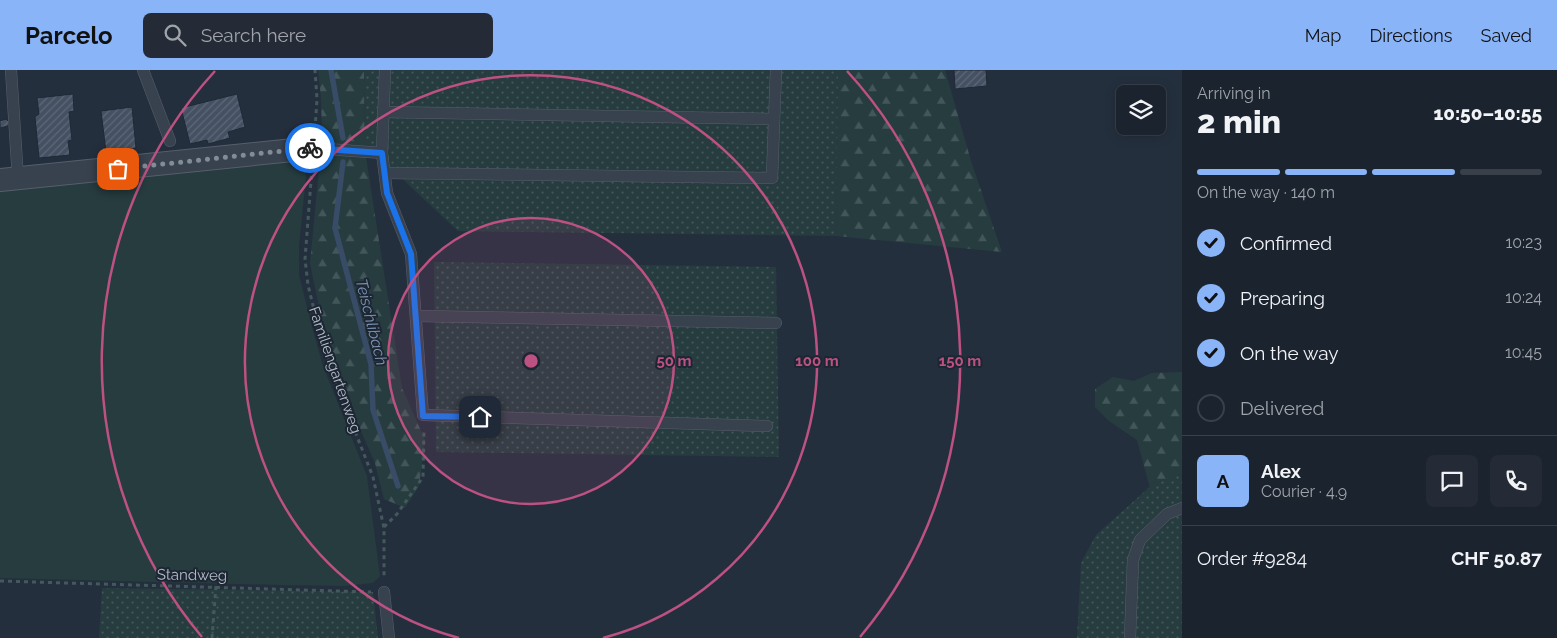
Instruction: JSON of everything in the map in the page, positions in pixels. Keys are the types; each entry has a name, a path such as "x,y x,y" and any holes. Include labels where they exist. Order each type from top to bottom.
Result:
{"street":[{"path":"9,179 313,148"}],"lane":[{"path":"9,179 11,70"},
{"path":"143,70 170,142"},
{"path":"384,70 382,153 384,174 387,193 411,254 423,416 767,426"},
{"path":"384,174 772,178 776,70"},
{"path":"383,112 774,120"},
{"path":"313,148 382,153"},
{"path":"416,316 776,323"},
{"path":"1130,638 1133,560 1140,540 1167,514 1182,508"},
{"path":"384,592 389,638"}],"path":[{"name":"Familiengartenweg","path":"315,70 317,99 305,260 308,284 320,334 336,382 373,476 384,528 384,592"},
{"path":"384,528 397,514 423,477 423,416"},
{"name":"Standweg","path":"0,581 384,592"},
{"path":"212,638 216,586"}],"green space":[{"path":"318,70 364,70 365,151 402,388 425,440 419,486 405,508 384,499 375,463 346,397 325,336 310,263 322,138"},
{"path":"364,70 838,70 836,236 458,231 395,172 365,151"},
{"path":"838,70 945,70 971,161 1002,252 836,236"},
{"path":"298,159 304,166 306,176 299,246 299,275 323,366 367,476 380,576 373,583 345,586 0,578 0,185"},
{"path":"434,262 776,267 779,457 436,452"},
{"path":"1182,372 1182,474 1154,483 1150,488 1137,440 1109,421 1095,407 1095,389 1113,377 1134,381 1152,373"},
{"path":"1182,474 1182,638 1077,638 1081,563 1096,535 1154,483"},
{"path":"102,588 373,592 378,638 99,638"}],"building":[{"path":"954,70 986,70 987,86 955,89"},
{"path":"73,94 74,111 69,112 72,140 68,141 70,155 39,158 35,117 39,114 37,98"},
{"path":"237,94 245,127 228,132 230,138 208,144 207,140 190,144 181,108"},
{"path":"132,107 136,148 106,152 101,111"},
{"path":"6,119 9,122 8,126 0,128 0,121"}],"waterway":[{"name":"Teischlibach","path":"331,70 343,138"},
{"name":"Teischlibach","path":"343,162 335,228 371,364 373,410 398,486"}],"way so far":[{"path":"118,169 310,148"}],"route":[{"path":"310,148 382,153 387,193 411,254 423,416 480,417"}]}
